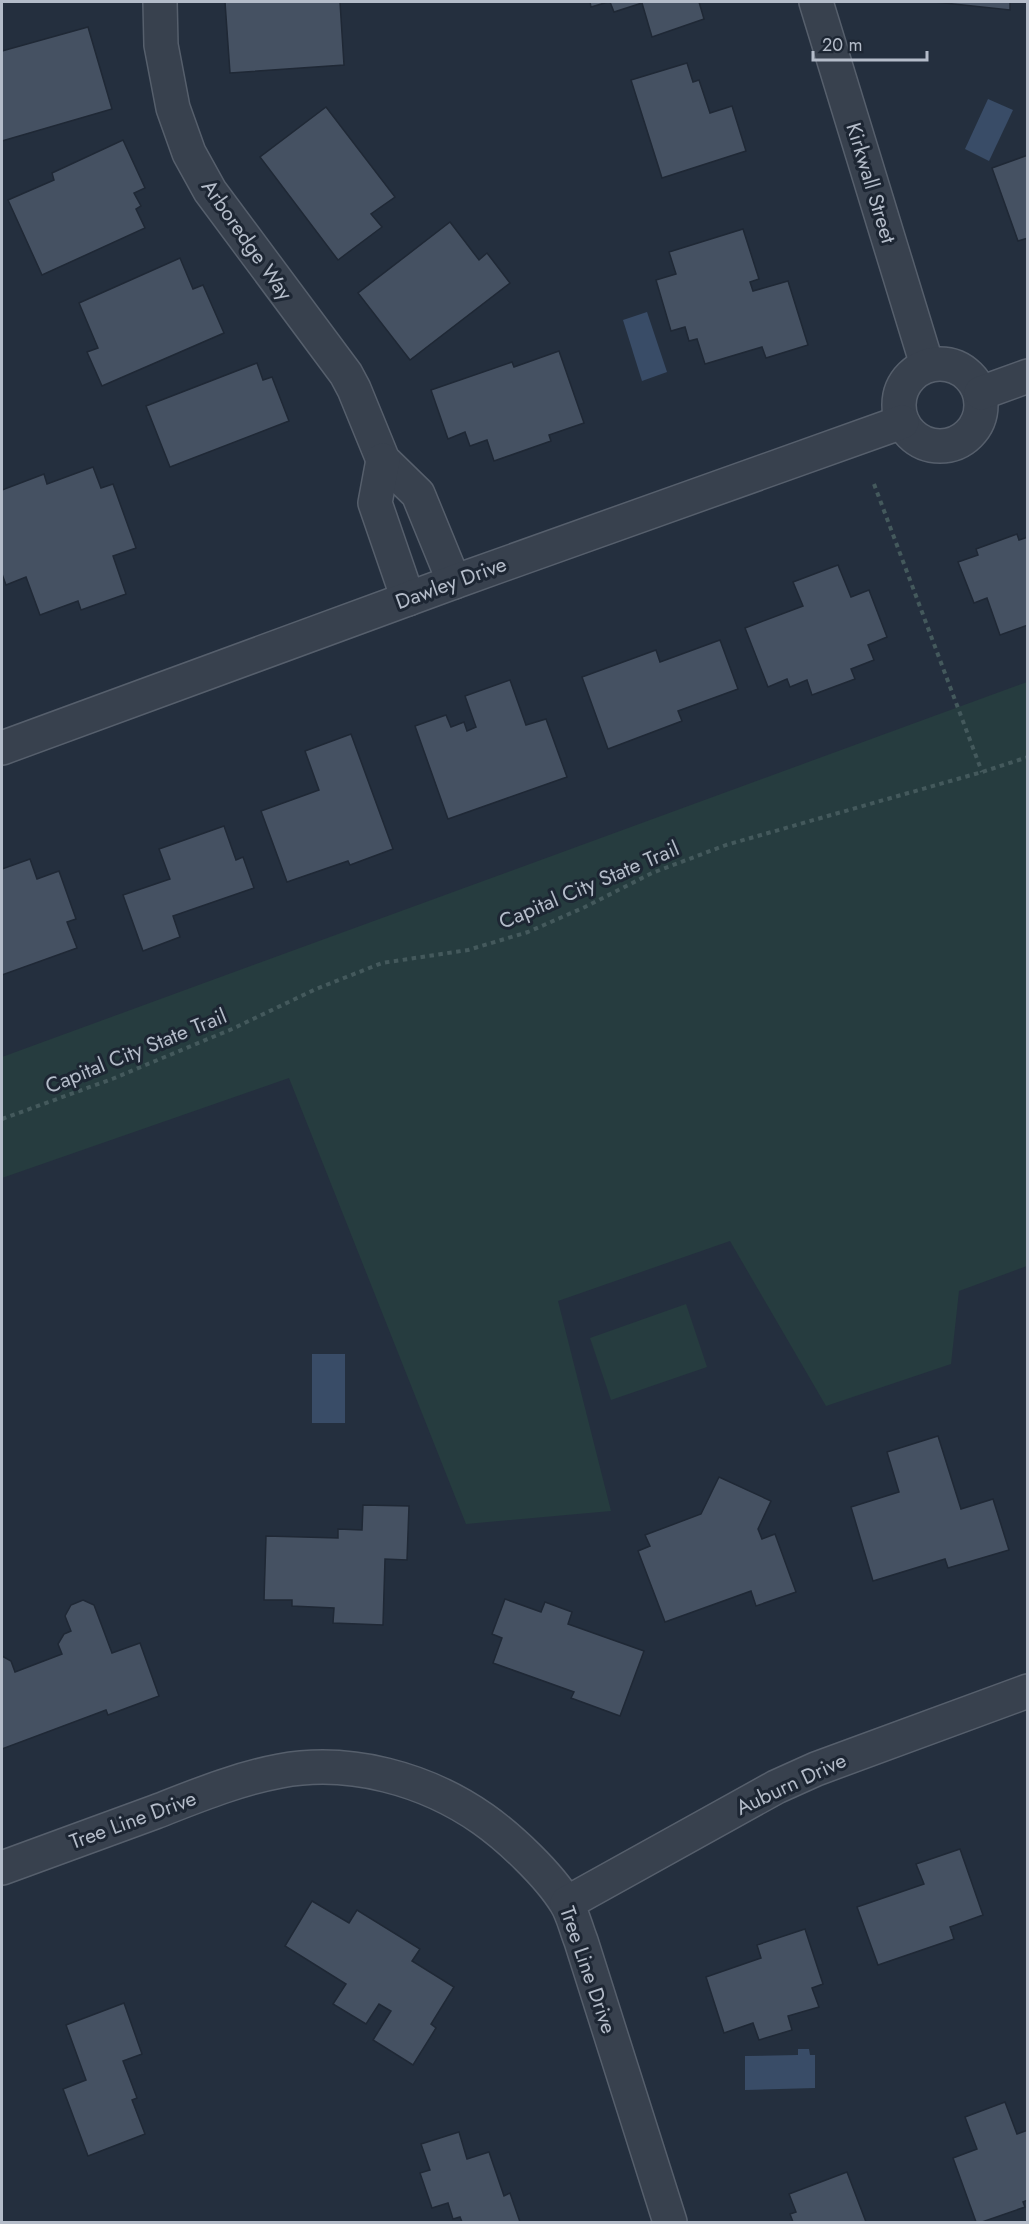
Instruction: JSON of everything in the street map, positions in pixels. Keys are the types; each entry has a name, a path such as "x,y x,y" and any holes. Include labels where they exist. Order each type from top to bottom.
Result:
{"street":[{"name":"Arboredge Way","path":"160,2 161,45 173,108 189,153 210,191 346,374 383,460 418,494 454,582"},
{"name":"Kirkwall Street","path":"816,2 927,365"},
{"path":"941,363 954,365 975,381 981,393 982,406 979,420 972,432 954,443 934,446 921,442 910,434 902,422 899,411 902,388 917,370 927,365 941,363"},
{"path":"981,393 1028,376"},
{"name":"Dawley Drive","path":"2,748 454,582 902,422"},
{"path":"383,460 375,503 408,599"},
{"name":"Auburn Drive","path":"567,1903 776,1787 816,1769 1028,1691"},
{"name":"Tree Line Drive","path":"2,1869 231,1783 281,1770 326,1767 384,1774 423,1786 462,1805 495,1828 534,1863 567,1903 670,2223"}],"path":[{"path":"874,484 982,772"},
{"name":"Capital City State Trail","path":"2,1119 112,1079 232,1029 316,989 382,963 468,950 528,932 585,907 652,873 726,845 1028,757"}],"green space":[{"path":"1027,682 1027,1266 959,1291 951,1364 826,1406 730,1241 558,1301 611,1511 466,1524 289,1078 2,1178 2,1057"},
{"path":"686,1304 707,1367 611,1400 590,1338"}],"water":[{"path":"988,99 1013,110 989,161 965,149"},
{"path":"647,312 667,372 642,381 623,320"},
{"path":"312,1354 345,1354 345,1423 312,1423"},
{"path":"798,2049 809,2049 810,2055 815,2055 815,2088 745,2090 745,2056 798,2055"}],"building":[{"path":"225,2 340,2 344,65 230,73"},
{"path":"590,2 608,2 591,7"},
{"path":"610,2 699,2 704,19 652,37 642,3 614,12"},
{"path":"935,2 1010,2 1010,10"},
{"path":"88,27 112,109 2,141 2,51"},
{"path":"687,63 693,82 699,80 710,113 732,106 746,151 662,178 631,80"},
{"path":"326,107 395,197 371,214 382,227 338,260 260,157"},
{"path":"123,140 145,188 134,193 141,206 136,209 145,228 42,275 8,200 54,180 52,173"},
{"path":"1028,155 1028,238 1018,241 992,168"},
{"path":"450,222 479,260 487,253 510,283 410,360 358,293"},
{"path":"743,229 759,279 750,282 753,291 788,281 808,345 766,358 762,347 705,364 697,339 689,341 685,327 671,331 656,280 676,274 669,252"},
{"path":"180,258 193,289 203,285 224,333 102,386 87,352 98,348 79,303"},
{"path":"559,351 584,423 549,435 551,441 494,461 487,440 470,446 465,432 448,439 431,390 512,362 514,367"},
{"path":"257,363 263,380 272,377 289,421 170,467 146,406"},
{"path":"93,467 101,488 113,484 136,548 113,556 126,594 81,610 78,601 40,615 26,577 6,585 2,574 2,490 44,474 47,484"},
{"path":"1017,534 1019,540 1028,537 1028,625 1000,635 987,598 974,603 958,562 978,555 976,549"},
{"path":"838,565 851,597 869,590 887,637 868,645 874,660 851,669 855,679 812,695 807,680 790,687 787,679 768,687 745,628 803,606 793,582"},
{"path":"720,640 738,689 678,711 682,721 608,749 582,677 656,650 660,662"},
{"path":"510,680 526,725 546,719 567,777 448,819 415,726 446,715 451,727 464,722 467,731 476,727 465,696"},
{"path":"351,734 393,849 350,865 348,861 287,882 261,811 319,790 305,751"},
{"path":"224,826 236,860 243,857 254,888 173,916 180,937 143,951 123,895 170,879 159,849"},
{"path":"30,859 37,879 59,871 76,919 67,922 77,948 2,975 2,869"},
{"path":"938,1436 961,1509 993,1499 1009,1550 948,1568 945,1559 873,1581 851,1507 899,1492 887,1452"},
{"path":"719,1477 771,1501 758,1529 762,1539 775,1534 796,1592 756,1606 751,1591 665,1622 638,1551 650,1546 645,1535 701,1514"},
{"path":"363,1505 409,1506 407,1560 385,1559 383,1625 333,1623 334,1608 292,1606 292,1600 264,1600 266,1536 338,1538 338,1529 362,1530"},
{"path":"505,1599 541,1612 545,1602 572,1612 568,1624 644,1651 620,1716 571,1698 574,1692 493,1663 502,1638 492,1634"},
{"path":"83,1600 94,1605 112,1653 140,1643 159,1696 108,1715 106,1710 2,1749 2,1656 11,1661 15,1672 62,1654 58,1644 64,1634 71,1631 65,1616 71,1605"},
{"path":"960,1849 983,1915 950,1927 954,1939 878,1965 857,1907 924,1884 916,1864"},
{"path":"312,1901 349,1923 357,1910 420,1949 412,1961 454,1987 431,2024 436,2028 413,2065 373,2040 391,2011 379,2004 366,2024 333,2004 346,1984 285,1946"},
{"path":"805,1929 823,1984 812,1988 819,2007 788,2016 792,2030 759,2040 753,2023 724,2033 706,1977 761,1958 757,1945"},
{"path":"124,2003 142,2054 123,2061 137,2098 132,2100 145,2134 88,2156 63,2089 86,2080 66,2025"},
{"path":"1005,2102 1017,2134 1028,2130 1028,2200 1023,2202 1025,2207 976,2222 953,2158 977,2149 965,2117"},
{"path":"459,2132 467,2159 489,2152 504,2196 510,2193 520,2222 462,2222 460,2217 453,2219 448,2203 432,2208 420,2173 430,2170 421,2144"},
{"path":"847,2172 866,2222 793,2222 790,2214 796,2212 789,2194"}]}
